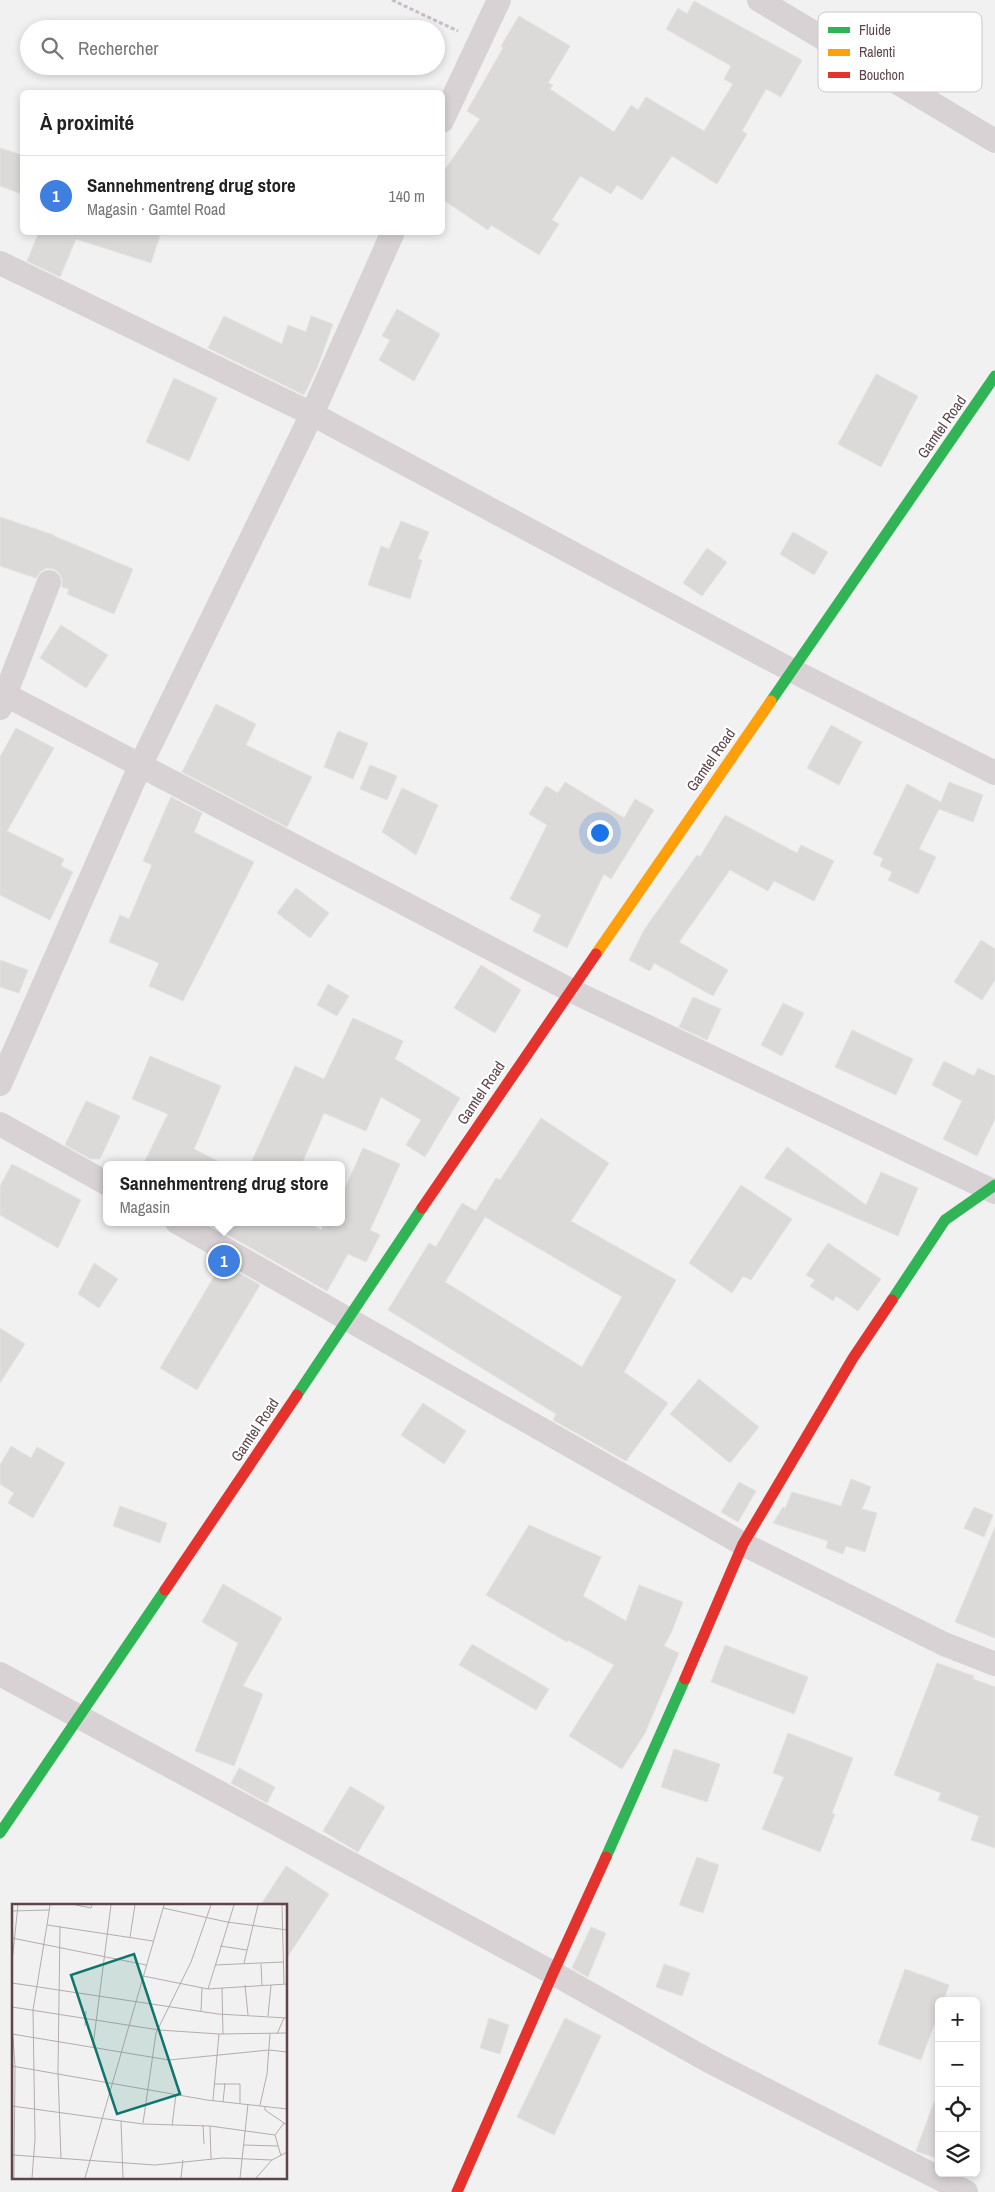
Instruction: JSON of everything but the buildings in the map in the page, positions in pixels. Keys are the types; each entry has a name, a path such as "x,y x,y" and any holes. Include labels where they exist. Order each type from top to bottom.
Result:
{"street":[{"path":"445,115 498,0"},
{"path":"758,0 818,36"},
{"path":"913,92 995,141"},
{"path":"0,1084 140,764 312,414 392,235"},
{"path":"0,263 312,414 791,670 995,773"},
{"name":"Gamtel Road","path":"0,1832 570,990 995,376"},
{"path":"49,582 2,698 140,764 570,990 993,1189"},
{"path":"0,1124 103,1181"},
{"path":"458,2192 553,1973 635,1795 743,1544 853,1358 945,1220 993,1189"},
{"path":"184,1226 349,1318 743,1544 944,1644 995,1664"},
{"path":"0,1674 942,2186 966,2192"}],"path":[{"path":"392,0 434,20"},
{"path":"445,25 479,41"}],"traffic: fast":[{"path":"771,701 995,376"},
{"path":"892,1300 945,1220 995,1185"},
{"path":"297,1395 422,1208"},
{"path":"0,1833 165,1590"},
{"path":"606,1857 685,1679"}],"traffic: slow":[{"path":"596,954 771,701"}],"traffic: jam":[{"path":"422,1208 596,954"},
{"path":"685,1679 743,1544 853,1358 892,1300"},
{"path":"165,1590 297,1395"},
{"path":"457,2192 606,1857"}],"place":[{"name":"Sannehmentreng drug store","path":"224,1261"}]}
